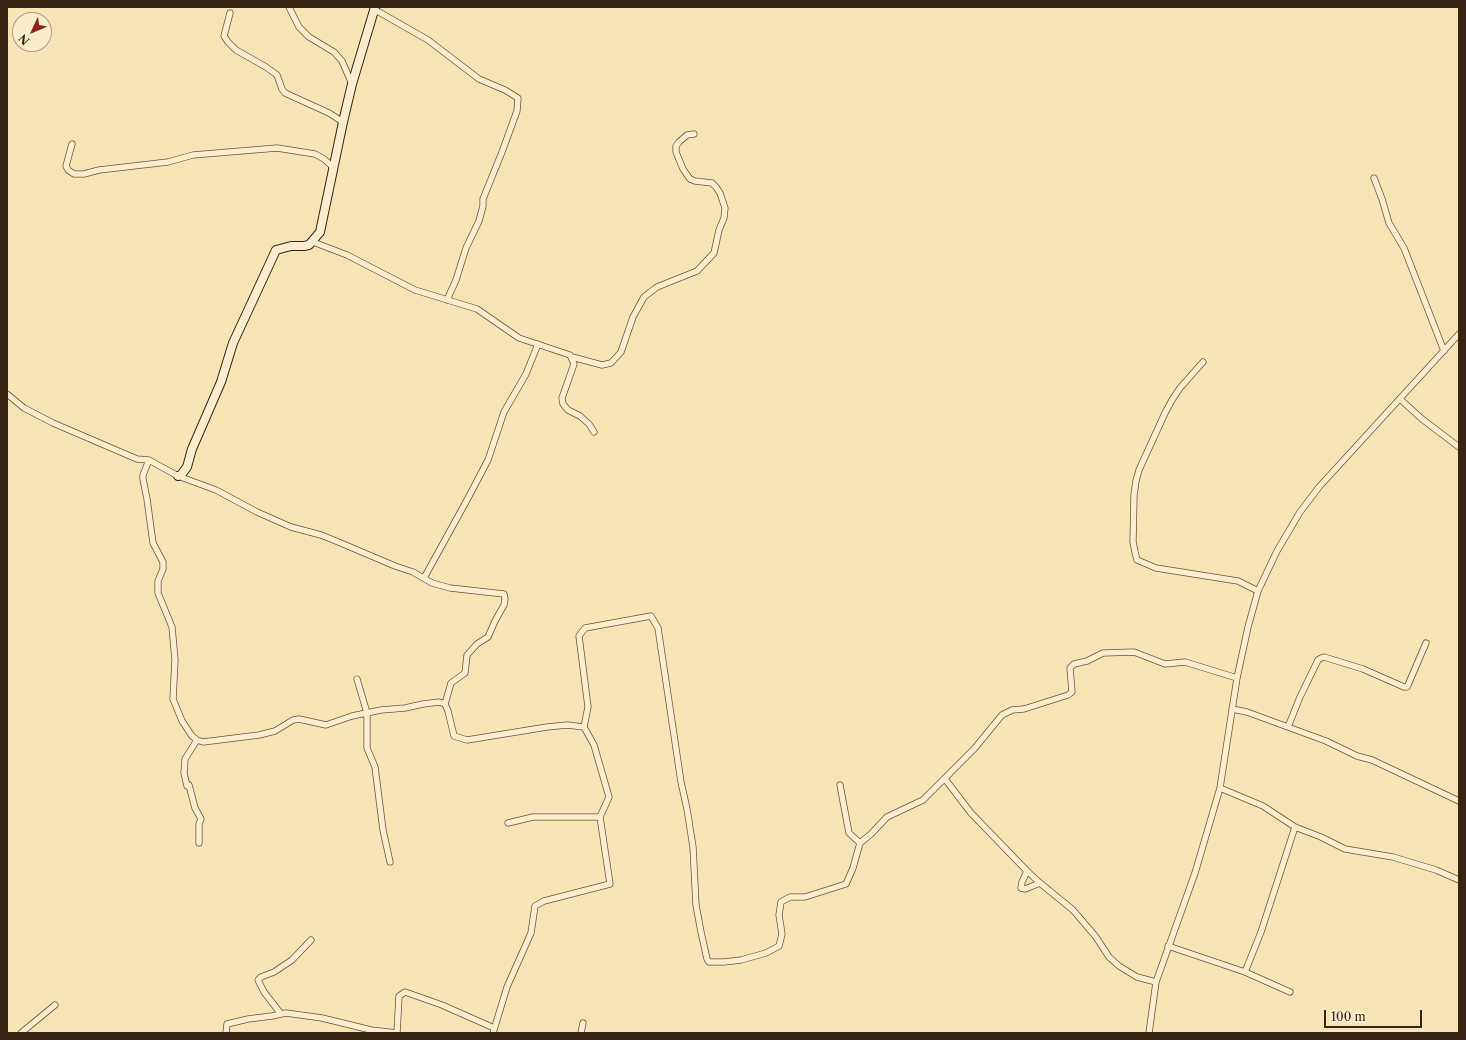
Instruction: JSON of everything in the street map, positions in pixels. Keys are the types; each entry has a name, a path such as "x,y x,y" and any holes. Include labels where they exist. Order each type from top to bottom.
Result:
{"street":[{"path":"289,7 299,26 309,37 334,52 342,61 352,84"},
{"path":"178,476 181,475 187,467 192,449 221,382 233,343 276,250 291,246 304,246 312,242 320,232 352,84 374,9 428,40 479,79 505,90 518,98 517,111 483,199 483,206 479,220 466,248 456,280 447,300"},
{"path":"230,13 224,36 236,50 266,67 277,76 283,91 329,113 343,122"},
{"path":"312,242 347,255 415,290 478,309 519,338 570,355 572,357 602,365 611,363 620,352 633,317 644,298 657,287 697,271 714,253 719,230 724,218 725,208 720,193 712,183 690,179 683,170 676,152 676,146 679,142 687,135 694,134"},
{"path":"72,144 66,166 68,170 74,174 84,174 100,170 168,162 193,155 277,148 315,154 324,159 334,168"},
{"path":"1374,178 1389,223 1404,248 1444,350"},
{"path":"1149,1033 1156,982 1195,873 1220,788 1236,678 1258,591 1277,551 1300,512 1319,487 1459,334"},
{"path":"424,578 488,460 504,412 526,374 538,344"},
{"path":"572,357 574,364 562,398 563,404 568,410 580,416 590,424 594,432"},
{"path":"1203,362 1180,388 1172,400 1139,470 1134,495 1133,542 1135,552 1137,560 1156,568 1238,581 1258,591"},
{"path":"7,394 24,408 53,424 137,459 149,460 178,476 216,490 257,512 291,527 321,535 413,572 432,582 450,588 472,591 502,592 505,599 504,606 495,621 488,638 477,644 467,655 465,673 451,683 444,704"},
{"path":"1400,399 1422,419 1459,447"},
{"path":"149,460 143,475 143,479 153,543 163,562 163,569 157,586 158,593 172,627 175,660 173,699 182,721 192,736 197,740 203,742 259,735 275,731 293,720 299,719 326,725 381,710 405,708 439,702 444,704 448,711 454,736 467,740 546,727 567,725 584,727"},
{"path":"226,1033 227,1024 286,1013 322,1018 371,1030 397,1033 399,996 405,992 442,1005 494,1030 507,988 531,933 535,906 544,901 610,884 600,817 610,797 594,745 584,727 588,707 579,636 585,628 651,616 658,628 681,782 688,809 696,905 707,959 709,962 741,960 766,953 779,946 782,934 779,915 781,902 790,897 805,897 846,884 860,843 887,817 923,800 974,749 1002,715 1012,710 1024,709 1068,695 1072,692 1070,668 1074,664 1087,661 1103,653 1134,652 1164,664 1184,662 1236,678"},
{"path":"1288,727 1300,697 1318,660 1321,658 1324,657 1363,669 1406,687 1426,643"},
{"path":"357,679 367,713 367,748 375,767 383,830 390,862"},
{"path":"1232,709 1247,712 1326,741 1356,756 1372,760 1459,801"},
{"path":"197,740 185,759 184,773 187,786 190,785 195,808 201,819 199,824 199,843"},
{"path":"945,779 971,812 1027,871 1073,910 1096,937 1109,957 1119,966 1137,977 1156,982"},
{"path":"840,785 849,833 860,843"},
{"path":"1220,788 1263,806 1295,827 1321,837 1344,849 1393,857 1436,870 1459,880"},
{"path":"508,823 533,818 600,817"},
{"path":"1245,972 1261,932 1295,827"},
{"path":"1027,871 1022,882 1022,888 1025,889 1040,882"},
{"path":"282,1014 264,992 258,980 261,977 274,972 292,960 311,940"},
{"path":"1168,946 1245,972 1290,992"},
{"path":"21,1033 55,1005"},
{"path":"581,1033 583,1023"}]}
